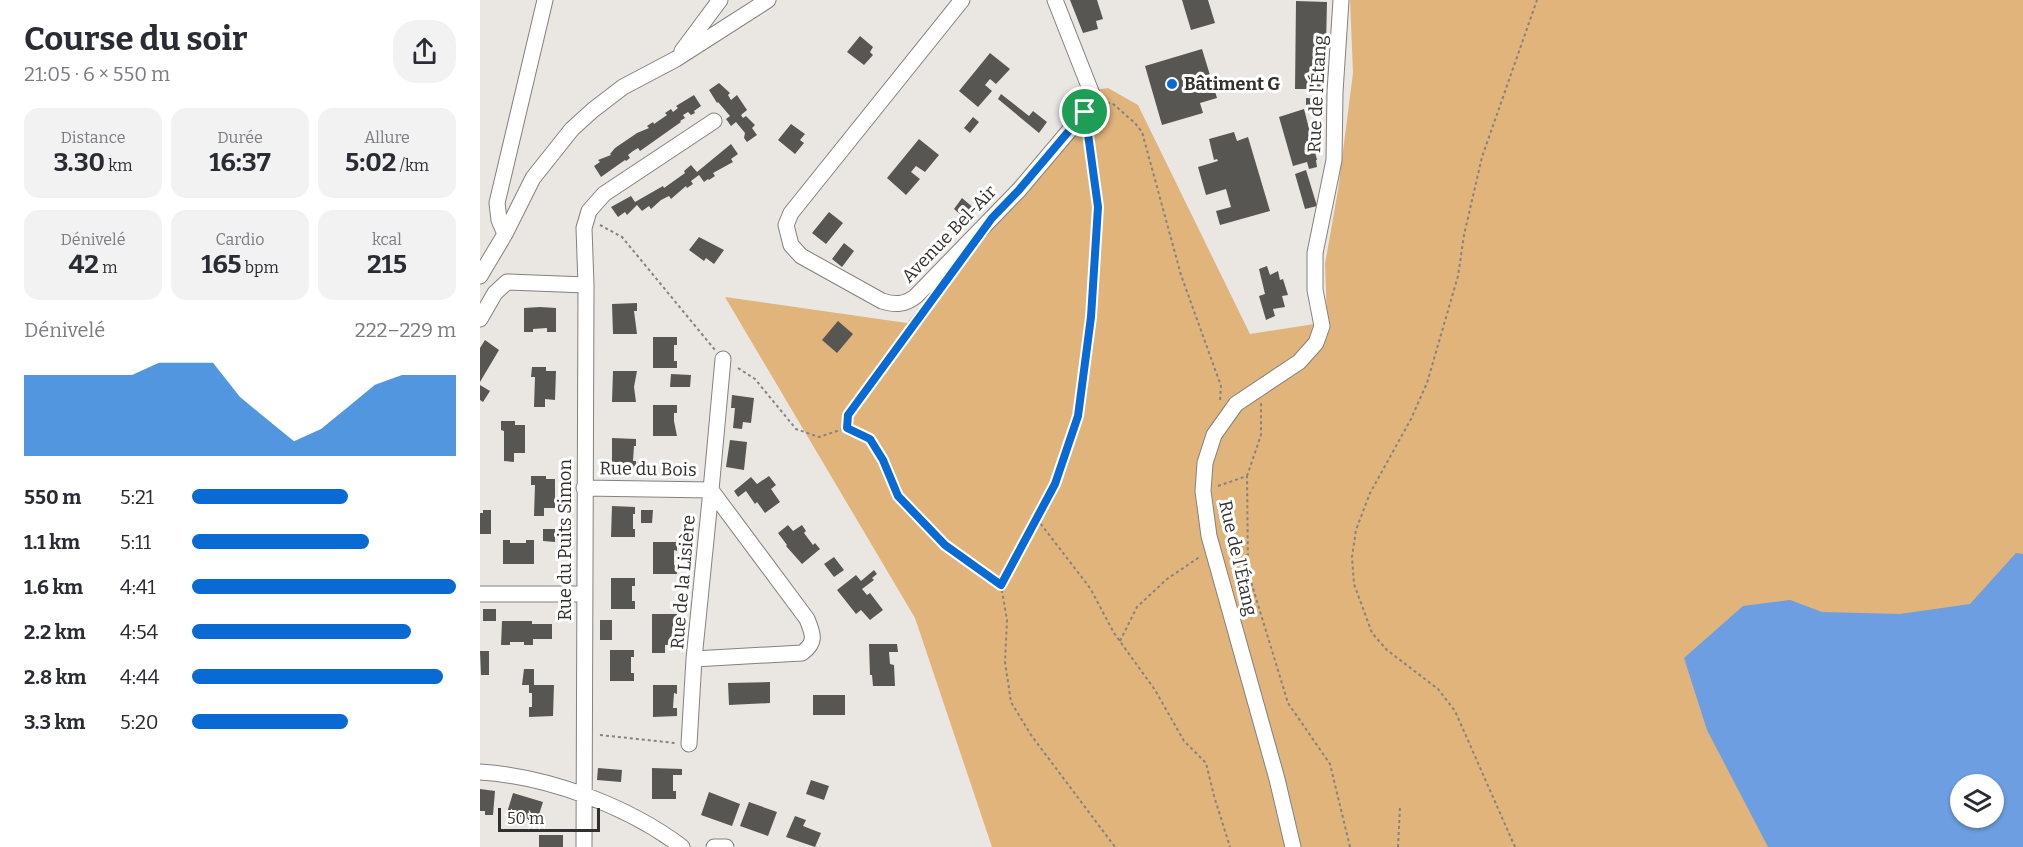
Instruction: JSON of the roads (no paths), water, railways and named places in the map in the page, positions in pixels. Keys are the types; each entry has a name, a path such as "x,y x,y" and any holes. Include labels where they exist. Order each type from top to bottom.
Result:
{"street":[{"path":"506,234 499,220 497,203 545,0"},
{"path":"676,59 720,0"},
{"name":"Avenue Bel-Air","path":"962,0 791,213 786,225 791,245 801,256 882,301 892,304 909,302 1019,190 1089,106 1092,94 1055,0"},
{"path":"1065,0 1081,42"},
{"name":"Rue de l'Étang","path":"1293,847 1278,779 1209,536 1203,491 1204,464 1214,435 1236,404 1299,362 1316,343 1322,326 1315,290 1315,253 1334,160 1335,92 1341,0"},
{"path":"480,276 506,234 533,178 572,129 623,87 676,59 759,2"},
{"name":"Rue du Puits Simon","path":"584,847 586,285 584,228 589,211 604,194 714,121"},
{"path":"480,319 495,293 507,282 586,285"},
{"name":"Rue de la Lisière","path":"711,490 807,620 813,643 802,653 694,659 723,359"},
{"name":"Rue du Bois","path":"584,488 711,490"},
{"path":"480,594 584,594"},
{"path":"689,744 694,659"},
{"path":"480,772 519,776 584,796 644,822 682,847"},
{"path":"714,847 726,847"}],"water":[{"path":"2016,553 2023,554 2023,847 1768,847 1707,730 1684,658 1743,606 1790,600 1822,612 1900,614 1970,604"}],"place":[{"name":"Bâtiment G","path":"1172,84"}]}
